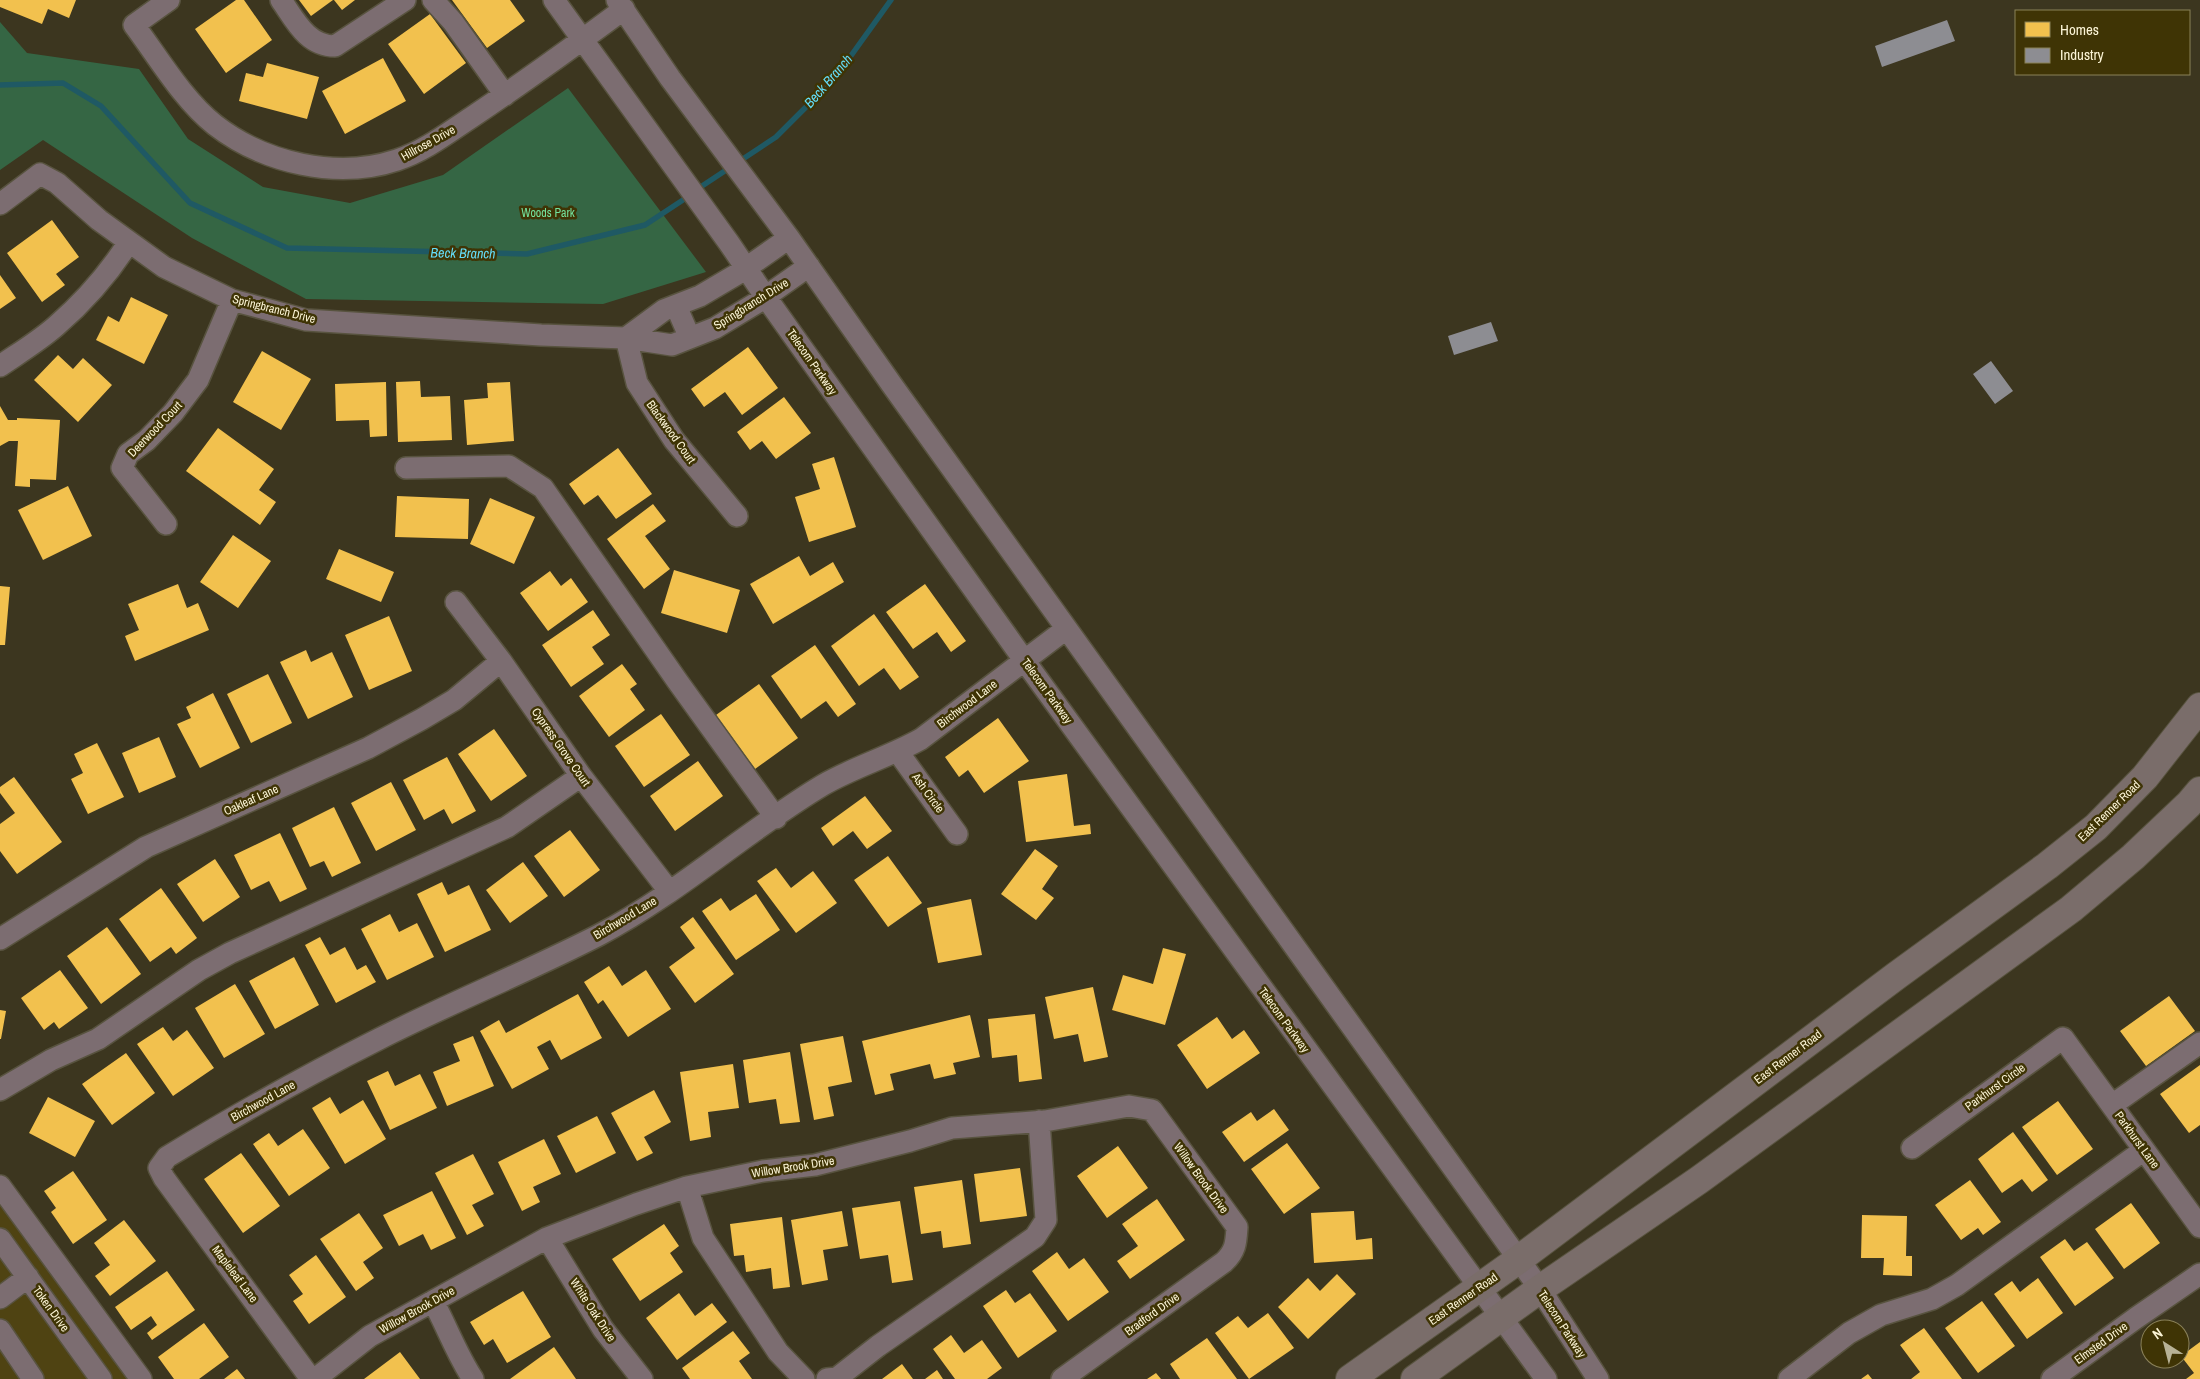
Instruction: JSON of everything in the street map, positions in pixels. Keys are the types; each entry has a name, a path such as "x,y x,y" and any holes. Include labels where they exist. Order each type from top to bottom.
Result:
{"main road":[{"name":"East Renner Road","path":"1350,1379 1518,1260 2096,827 2145,777 2200,707"},
{"path":"1415,1379 1540,1289 1698,1180 2071,909 2133,857 2189,804 2200,791"}],"street":[{"name":"Hillrose Drive","path":"169,0 134,25 190,100 214,124 240,142 271,156 303,165 335,168 366,167 398,160 434,142 505,95 583,39 620,5"},
{"path":"281,0 311,40 328,46 335,46 405,0"},
{"path":"432,0 453,22 505,95"},
{"name":"Telecom Parkway","path":"554,0 729,243 1024,660 1478,1288 1546,1379"},
{"name":"Telecom Parkway","path":"620,5 697,114 789,238 1066,629 1540,1289 1598,1379"},
{"name":"Springbranch Drive","path":"0,204 40,174 57,183 99,220 164,267 232,300 306,320 541,335 626,338 672,345 716,328 809,266"},
{"path":"626,338 664,310 700,296 789,238"},
{"path":"0,366 55,327 89,295 111,270 129,242"},
{"name":"Deerwood Court","path":"166,524 122,468 128,454 147,440 173,413 198,380 232,300"},
{"path":"676,306 690,338"},
{"name":"Blackwood Court","path":"626,338 637,383 674,440 737,516"},
{"path":"406,468 509,466 543,488 678,682 776,818"},
{"name":"Cypress Grove Court","path":"456,602 501,662 581,776 669,891"},
{"name":"Birchwood Lane","path":"159,1168 167,1157 255,1104 381,1038 474,996 600,934 669,891 822,786 854,768 898,752 921,739 1066,629"},
{"name":"Oakleaf Lane","path":"0,939 146,846 368,748 414,723 454,700 501,662"},
{"name":"Ash Circle","path":"898,752 957,834"},
{"path":"0,1090 51,1060 98,1039 199,970 230,953 507,827 581,776"},
{"name":"Parkhurst Circle","path":"1912,1148 2063,1038 2074,1053"},
{"path":"2112,1105 2200,1043"},
{"name":"Parkhurst Lane","path":"2074,1053 2200,1227"},
{"name":"Willow Brook Drive","path":"313,1379 370,1336 547,1238 687,1187 763,1171 815,1166 952,1128 1039,1121 1129,1106 1152,1110 1237,1226 1236,1245"},
{"path":"827,1379 837,1378 878,1346 1034,1237 1046,1220 1039,1121"},
{"path":"1789,1379 1849,1333 1873,1319 1932,1299 1957,1285 2144,1150"},
{"name":"Mapleleaf Lane","path":"159,1168 164,1178 313,1379"},
{"path":"0,1186 141,1379"},
{"path":"687,1187 703,1238 778,1352 804,1379"},
{"name":"White Oak Drive","path":"547,1238 603,1329 642,1379"},
{"name":"Token Drive","path":"0,1239 101,1379"},
{"name":"Bradford Drive","path":"1062,1379 1224,1262 1236,1245"},
{"name":"Elmsted Drive","path":"2052,1379 2200,1274"},
{"path":"0,1298 28,1277"},
{"path":"433,1301 460,1359 474,1379"},
{"path":"0,1330 34,1379"}],"shaded area":[{"path":"0,1202 130,1379 0,1379"}],"green space":[{"name":"Woods Park","path":"0,22 27,53 139,69 188,139 263,187 350,203 443,175 568,88 706,272 603,304 306,299 192,238 43,140 0,170"}],"building: Homes":[{"path":"0,0 76,0 69,18 48,9 42,24 0,7"},
{"path":"236,0 244,0 272,40 226,73 195,29"},
{"path":"299,0 333,0 311,16"},
{"path":"334,0 355,0 342,10"},
{"path":"452,0 510,0 525,21 487,48"},
{"path":"430,14 466,63 424,94 388,44"},
{"path":"383,58 406,101 345,134 322,91"},
{"path":"267,63 319,77 307,119 239,101 246,73 263,77"},
{"path":"52,220 79,257 56,274 65,285 42,302 7,253"},
{"path":"0,275 16,298 0,309"},
{"path":"131,297 168,315 144,364 96,340 108,316 119,322"},
{"path":"748,347 778,388 742,415 725,392 704,407 691,389"},
{"path":"262,351 311,379 281,430 233,402"},
{"path":"58,355 73,369 83,358 112,385 78,422 34,380"},
{"path":"420,381 421,397 450,396 452,440 398,442 396,382"},
{"path":"386,382 387,436 370,437 369,420 336,421 335,384"},
{"path":"510,382 514,441 467,445 464,400 488,398 487,383"},
{"path":"784,397 811,433 776,459 762,441 750,450 737,432"},
{"path":"0,406 8,420 17,420 17,418 60,420 56,480 30,479 30,487 15,486 18,441 9,441 0,446"},
{"path":"218,428 274,469 259,490 276,502 260,525 186,471"},
{"path":"618,448 652,494 616,519 598,495 584,505 569,484"},
{"path":"834,457 856,527 809,542 795,497 820,489 812,464"},
{"path":"68,486 92,536 43,560 18,510"},
{"path":"397,496 469,499 468,539 395,537"},
{"path":"490,498 535,517 514,564 470,544"},
{"path":"653,504 666,521 645,536 670,569 644,589 607,539"},
{"path":"233,535 271,561 238,608 200,582"},
{"path":"339,549 394,572 381,602 326,579"},
{"path":"799,556 810,576 833,562 844,582 773,624 750,584"},
{"path":"674,570 740,590 727,633 661,613"},
{"path":"550,571 561,586 571,578 588,602 548,631 520,593"},
{"path":"178,584 187,608 198,603 209,630 135,661 125,636 139,630 128,604"},
{"path":"925,584 966,641 951,652 937,632 913,649 886,612"},
{"path":"0,586 10,587 5,645 0,645"},
{"path":"593,610 610,635 592,647 604,664 571,687 542,645"},
{"path":"874,614 919,677 900,690 884,668 859,686 831,646"},
{"path":"389,616 412,671 369,690 345,635"},
{"path":"815,645 856,704 838,717 826,701 801,719 771,676"},
{"path":"306,650 311,662 332,652 353,697 308,719 280,662"},
{"path":"622,664 637,684 630,689 645,710 609,737 579,696"},
{"path":"268,674 292,723 251,743 227,694"},
{"path":"759,684 798,738 755,769 716,715"},
{"path":"213,693 240,748 200,768 177,724 191,718 186,707"},
{"path":"661,714 690,755 644,787 615,746"},
{"path":"998,718 1029,761 984,793 968,770 959,777 945,757"},
{"path":"494,729 527,776 491,801 458,754"},
{"path":"159,737 176,777 139,793 122,753"},
{"path":"97,743 124,797 88,814 71,779 83,773 74,754"},
{"path":"447,757 476,811 452,824 444,809 424,820 403,780"},
{"path":"698,761 723,796 675,831 650,796"},
{"path":"1067,774 1074,826 1090,824 1091,834 1026,842 1018,781"},
{"path":"14,777 62,842 17,874 0,851 0,824 15,813 0,793 0,787"},
{"path":"391,782 416,830 376,851 351,803"},
{"path":"865,796 892,831 867,849 853,831 833,846 821,828"},
{"path":"334,807 361,863 332,877 324,861 310,867 292,828"},
{"path":"570,830 600,870 564,897 534,856"},
{"path":"280,833 307,889 280,902 269,881 251,890 234,855"},
{"path":"1035,849 1058,866 1042,889 1054,898 1036,920 1001,894"},
{"path":"888,856 922,903 888,927 854,880"},
{"path":"215,859 240,897 203,922 177,884"},
{"path":"523,862 548,896 510,923 486,890"},
{"path":"776,868 791,888 813,871 837,903 796,933 757,881"},
{"path":"442,882 448,895 469,885 491,930 445,952 417,894"},
{"path":"161,888 197,938 176,954 171,947 150,962 119,919"},
{"path":"756,894 780,930 736,960 702,911 721,898 730,911"},
{"path":"971,899 982,955 938,963 927,908"},
{"path":"390,914 399,932 417,923 434,957 387,980 361,929"},
{"path":"693,917 734,974 695,1003 669,967 695,948 680,927"},
{"path":"107,927 141,974 101,1004 67,956"},
{"path":"320,937 330,955 345,947 357,970 366,965 376,982 336,1003 305,945"},
{"path":"1163,948 1186,954 1165,1025 1112,1010 1123,975 1153,984"},
{"path":"294,957 319,1005 275,1029 249,981"},
{"path":"609,966 622,986 646,970 671,1009 628,1037 603,1000 598,1004 584,982"},
{"path":"60,970 88,1008 59,1029 54,1022 44,1030 21,998"},
{"path":"235,984 265,1034 224,1058 195,1008"},
{"path":"1093,987 1108,1057 1084,1062 1078,1034 1054,1039 1045,997"},
{"path":"578,994 602,1038 561,1060 550,1040 537,1047 549,1069 512,1089 480,1031 499,1020 506,1033"},
{"path":"2169,996 2195,1031 2146,1066 2120,1031"},
{"path":"0,1010 6,1011 1,1039 0,1039"},
{"path":"1035,1014 1042,1079 1019,1082 1017,1055 992,1058 988,1019"},
{"path":"970,1015 980,1057 953,1063 956,1074 934,1079 930,1064 890,1074 894,1090 875,1095 862,1041"},
{"path":"1217,1017 1232,1039 1244,1030 1260,1053 1207,1089 1177,1045"},
{"path":"163,1027 173,1041 187,1030 214,1068 173,1096 137,1044"},
{"path":"473,1036 494,1086 447,1106 433,1072 460,1061 453,1044"},
{"path":"843,1036 852,1082 828,1087 834,1116 814,1120 800,1044"},
{"path":"790,1052 800,1122 780,1124 776,1099 749,1103 743,1060"},
{"path":"126,1053 155,1093 112,1125 82,1084"},
{"path":"733,1064 739,1108 708,1112 711,1137 690,1141 680,1072"},
{"path":"2200,1065 2200,1125 2189,1133 2160,1094"},
{"path":"388,1071 395,1086 420,1074 437,1108 390,1130 367,1081"},
{"path":"654,1090 671,1122 644,1137 653,1153 637,1161 611,1113"},
{"path":"48,1097 95,1121 75,1157 29,1133"},
{"path":"330,1097 340,1114 363,1100 386,1139 345,1164 312,1108"},
{"path":"2058,1101 2093,1149 2057,1175 2022,1127"},
{"path":"1274,1109 1289,1130 1244,1162 1222,1132 1251,1112 1257,1121"},
{"path":"597,1116 616,1153 576,1173 557,1136"},
{"path":"303,1129 330,1168 289,1196 253,1144 269,1133 278,1146"},
{"path":"2013,1132 2048,1180 2032,1192 2022,1179 2002,1193 1978,1159"},
{"path":"544,1139 561,1174 533,1187 540,1202 522,1211 498,1162"},
{"path":"1287,1143 1320,1188 1284,1214 1251,1169"},
{"path":"1118,1146 1148,1188 1107,1218 1077,1176"},
{"path":"241,1153 280,1206 243,1233 204,1179"},
{"path":"473,1154 494,1194 472,1205 484,1226 467,1235 435,1173"},
{"path":"1020,1168 1027,1216 980,1222 974,1174"},
{"path":"73,1171 107,1220 73,1244 51,1212 56,1208 44,1191"},
{"path":"962,1180 971,1244 943,1248 941,1231 921,1234 914,1187"},
{"path":"1970,1180 2001,1222 1983,1235 1978,1228 1961,1240 1935,1205"},
{"path":"432,1191 456,1238 431,1250 423,1234 399,1246 383,1215"},
{"path":"1157,1199 1185,1240 1130,1279 1117,1261 1138,1246 1122,1224"},
{"path":"900,1201 913,1280 892,1283 888,1255 860,1259 852,1208"},
{"path":"2131,1203 2160,1243 2124,1269 2095,1229"},
{"path":"842,1211 848,1246 823,1250 828,1280 802,1285 791,1220"},
{"path":"1354,1211 1356,1240 1372,1238 1373,1259 1314,1263 1311,1213"},
{"path":"359,1213 383,1248 363,1262 374,1278 356,1291 320,1239"},
{"path":"1862,1215 1907,1216 1906,1256 1912,1256 1912,1276 1883,1275 1884,1258 1861,1258"},
{"path":"782,1217 790,1287 773,1289 771,1268 746,1272 744,1255 734,1256 730,1224"},
{"path":"124,1220 156,1261 110,1296 95,1276 110,1265 94,1243"},
{"path":"664,1224 679,1246 670,1253 683,1272 640,1301 612,1259"},
{"path":"2065,1239 2074,1251 2087,1242 2114,1278 2075,1306 2040,1257"},
{"path":"1057,1252 1069,1269 1084,1258 1109,1292 1068,1321 1032,1271"},
{"path":"316,1255 346,1297 309,1324 293,1301 303,1294 289,1275"},
{"path":"167,1271 195,1310 152,1340 147,1333 157,1325 151,1316 131,1330 115,1307"},
{"path":"1337,1274 1356,1294 1308,1339 1278,1307 1308,1278 1320,1291"},
{"path":"2038,1278 2063,1313 2027,1339 1994,1294 2012,1281 2020,1292"},
{"path":"1006,1290 1015,1303 1030,1293 1057,1331 1018,1358 983,1306"},
{"path":"523,1291 551,1337 507,1363 493,1339 484,1345 470,1322"},
{"path":"679,1293 695,1316 712,1303 727,1322 677,1360 646,1318"},
{"path":"1982,1301 2015,1346 1978,1373 1945,1328"},
{"path":"1268,1313 1294,1348 1249,1379 1215,1333 1238,1316 1248,1328"},
{"path":"204,1323 229,1357 199,1379 174,1379 158,1357"},
{"path":"1924,1328 1962,1379 1911,1379 1920,1372 1900,1345"},
{"path":"733,1331 750,1353 739,1361 752,1379 690,1379 682,1368"},
{"path":"951,1335 964,1353 982,1340 1002,1368 987,1379 955,1379 933,1349"},
{"path":"1207,1338 1237,1379 1180,1379 1170,1364"},
{"path":"2200,1342 2200,1379 2186,1379 2194,1373 2190,1368 2190,1349"},
{"path":"554,1347 576,1379 510,1379"},
{"path":"400,1352 420,1379 364,1379"},
{"path":"902,1364 913,1379 882,1379"},
{"path":"237,1369 245,1379 224,1379"},
{"path":"937,1370 943,1379 925,1379"},
{"path":"1156,1373 1161,1379 1147,1379"},
{"path":"1868,1374 1872,1379 1861,1379"}],"building: Industry":[{"path":"1947,20 1955,41 1882,67 1875,46"},
{"path":"1491,322 1498,341 1454,355 1448,336"},
{"path":"1991,361 2013,391 1995,404 1973,374"}],"waterway":[{"name":"Beck Branch","path":"696,190 776,137 835,78 891,0"},
{"name":"Beck Branch","path":"0,85 63,83 101,106 190,203 287,248 527,254 645,225 689,196"}]}
